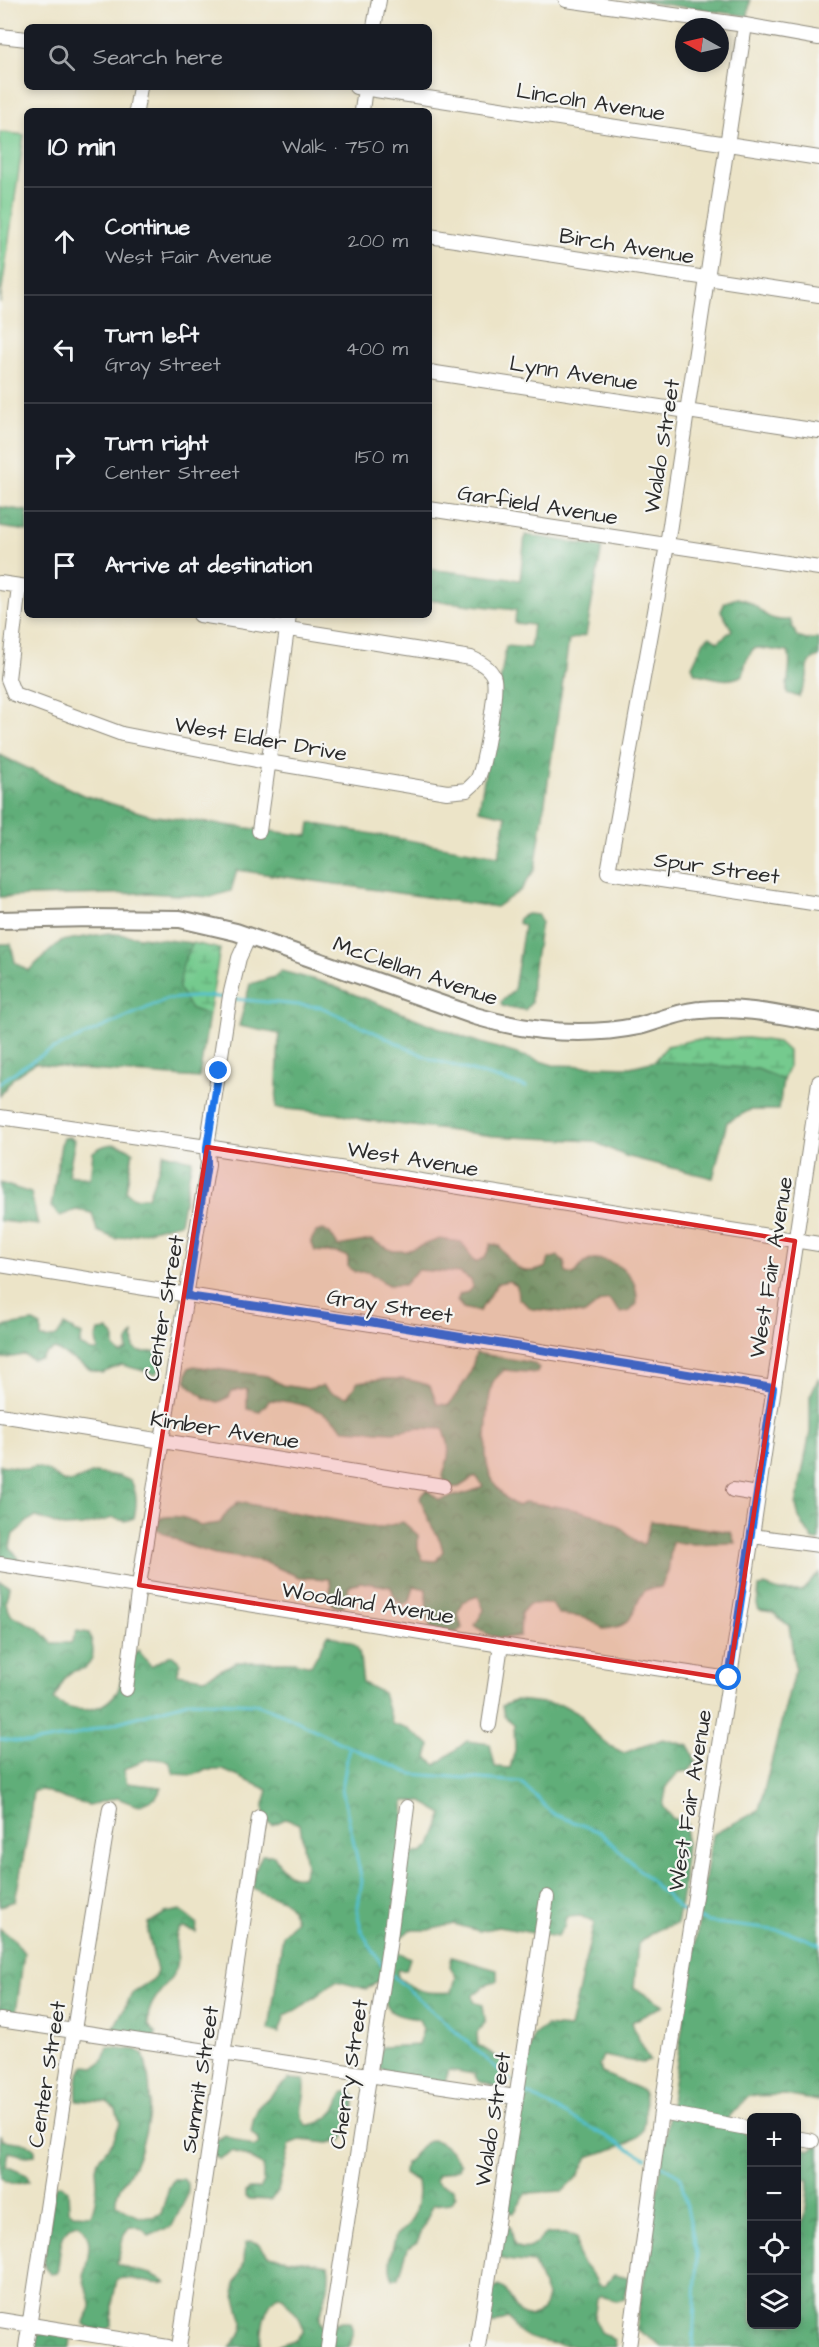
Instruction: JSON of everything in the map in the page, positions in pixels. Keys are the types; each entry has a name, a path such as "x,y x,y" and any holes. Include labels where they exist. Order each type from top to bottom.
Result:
{"main road":[{"name":"McClellan Avenue","path":"0,920 180,919 249,936 503,1024 540,1029 587,1031 638,1026 698,1010 723,1009 751,1010 819,1022"}],"street":[{"path":"375,24 379,0"},
{"path":"566,0 745,25 819,38"},
{"name":"Waldo Street","path":"608,872 667,545 745,25"},
{"path":"0,36 24,39"},
{"path":"136,108 140,90"},
{"path":"362,90 362,108"},
{"name":"Lincoln Avenue","path":"382,90 819,158"},
{"name":"Birch Avenue","path":"432,236 819,295"},
{"name":"Lynn Avenue","path":"432,372 819,431"},
{"name":"Garfield Avenue","path":"432,509 819,568"},
{"path":"0,583 23,587"},
{"name":"West Elder Drive","path":"23,587 8,679 14,693 122,734 447,792 467,790 477,779 486,747 494,695 494,678 483,664 471,658 287,622"},
{"path":"237,618 287,622 259,831"},
{"name":"Spur Street","path":"608,872 819,904"},
{"name":"Center Street","path":"126,1689 139,1585 187,1296 230,996 239,958 249,936"},
{"name":"West Fair Avenue","path":"628,2347 661,2112 752,1536 819,1082"},
{"name":"West Avenue","path":"0,1118 207,1147 819,1244"},
{"name":"Gray Street","path":"0,1265 773,1388"},
{"name":"Kimber Avenue","path":"0,1415 443,1486"},
{"path":"733,1490 758,1494"},
{"path":"752,1536 819,1545"},
{"name":"Woodland Avenue","path":"0,1564 501,1645 729,1678"},
{"path":"489,1725 501,1645"},
{"name":"Cherry Street","path":"328,2347 389,1946 407,1807"},
{"name":"Center Street","path":"26,2347 110,1808"},
{"name":"Summit Street","path":"179,2347 259,1817"},
{"name":"Waldo Street","path":"478,2347 547,1897"},
{"path":"0,2020 516,2097"},
{"path":"661,2112 747,2128"},
{"path":"801,2139 812,2141"},
{"path":"0,2320 168,2347"}],"highlighted area":[{"path":"207,1147 795,1241 729,1679 139,1585"}],"green space":[{"path":"633,0 750,0 748,16"},
{"path":"0,132 24,135 0,303"},
{"path":"0,507 24,511 24,531 0,527"},
{"path":"525,535 602,547 586,635 569,640 535,869 521,890 496,907 237,870 231,891 211,897 147,893 0,897 0,755 83,795 149,815 308,836 310,823 499,856 506,816 479,810 506,646 530,648 533,625 515,623 516,610 432,600 432,569 520,580"},
{"path":"737,598 753,604 767,616 790,620 797,637 807,640 819,638 819,656 811,660 808,666 806,682 799,697 787,693 790,662 788,652 753,649 746,661 743,675 737,678 719,679 695,673 692,666 704,641 710,636 718,642 732,630 721,611 725,602"},
{"path":"527,914 538,915 541,922 532,979 531,1003 525,1010 502,1006 501,1002 514,990 524,926 518,923 519,918"},
{"path":"108,933 193,943 183,964 190,1008 209,1015 199,1078 76,1069 35,1063 13,1078 0,1096 0,944 11,944 15,962 28,971 61,941"},
{"path":"193,943 220,949 209,1015 190,1008 179,988 183,964"},
{"path":"281,971 323,982 468,1039 553,1065 630,1067 655,1061 758,1069 783,1080 779,1110 750,1110 727,1122 713,1178 625,1156 593,1141 493,1136 364,1120 339,1114 276,1108 279,1034 239,1026 250,984 274,977"},
{"path":"748,1038 778,1042 788,1051 788,1068 783,1080 758,1069 655,1061 667,1046 693,1040"},
{"path":"69,1137 75,1140 68,1175 90,1178 93,1152 103,1146 118,1145 133,1152 126,1191 134,1198 148,1197 164,1153 192,1160 180,1223 116,1239 97,1231 92,1213 76,1210 60,1216 51,1207 61,1144 63,1138"},
{"path":"0,1183 31,1193 38,1225 0,1221"},
{"path":"323,1230 330,1233 338,1246 371,1240 393,1251 406,1251 440,1239 461,1242 475,1262 485,1258 491,1244 499,1246 513,1264 523,1271 546,1267 549,1259 558,1256 564,1261 566,1273 574,1275 582,1265 589,1261 604,1260 618,1266 629,1275 635,1286 637,1304 630,1311 621,1313 608,1299 600,1302 585,1314 532,1309 518,1298 517,1286 509,1281 498,1283 479,1312 463,1308 457,1301 460,1294 468,1292 472,1287 471,1280 460,1273 417,1270 404,1285 388,1285 368,1272 355,1272 348,1267 348,1257 338,1253 315,1251 311,1241 316,1232"},
{"path":"33,1322 41,1326 41,1338 56,1336 64,1325 82,1335 80,1345 91,1351 98,1351 96,1339 99,1331 108,1330 114,1336 114,1347 121,1354 127,1350 128,1341 133,1334 134,1348 140,1352 163,1352 162,1368 155,1374 122,1365 102,1373 91,1370 55,1349 46,1353 41,1359 32,1360 24,1355 0,1359 0,1327"},
{"path":"476,1353 533,1363 539,1368 537,1373 504,1370 494,1380 490,1395 486,1446 488,1469 498,1488 512,1503 518,1506 525,1502 600,1516 625,1531 636,1542 644,1544 651,1521 731,1532 735,1543 672,1542 668,1572 661,1587 645,1590 631,1617 622,1625 603,1629 588,1619 559,1615 552,1604 529,1604 521,1613 520,1636 501,1638 485,1633 475,1625 484,1610 478,1596 464,1601 458,1612 462,1628 455,1633 431,1628 427,1613 426,1589 414,1586 410,1601 404,1605 396,1601 391,1587 360,1582 349,1587 343,1607 334,1606 329,1598 331,1586 329,1579 299,1577 262,1561 215,1554 186,1545 156,1529 160,1518 166,1517 186,1518 200,1526 220,1523 227,1512 238,1502 378,1528 403,1522 418,1535 418,1548 423,1560 436,1561 443,1551 420,1498 427,1490 439,1500 467,1493 483,1486 476,1476 459,1487 447,1488 442,1477 448,1459 448,1441 443,1429 420,1428 393,1432 344,1429 320,1411 300,1404 270,1400 259,1412 247,1409 247,1389 232,1391 229,1397 218,1402 204,1398 186,1380 189,1368 194,1366 267,1376 282,1385 307,1389 322,1386 332,1393 347,1397 358,1382 403,1379 430,1386 437,1404 449,1405 470,1374"},
{"path":"819,1377 819,1541 813,1540 799,1518 796,1505 810,1432 810,1396"},
{"path":"0,1465 26,1469 36,1467 46,1470 64,1482 72,1482 94,1473 119,1476 131,1481 135,1491 134,1518 125,1521 113,1518 83,1526 64,1527 35,1517 13,1534 10,1547 20,1560 12,1564 0,1562 2,1539"},
{"path":"819,1573 819,2101 784,2095 748,2096 728,2118 747,2135 747,2191 744,2193 747,2209 747,2329 801,2329 801,2226 805,2217 809,2180 801,2179 801,2148 810,2150 819,2145 819,2347 663,2347 636,2329 712,1835 759,1810 795,1668 789,1626 772,1612 759,1610 757,1605 759,1587 765,1586 779,1591 802,1591"},
{"path":"0,1581 9,1586 6,1603 11,1615 38,1628 52,1643 71,1643 77,1631 89,1633 93,1656 89,1664 85,1668 68,1674 54,1700 70,1708 95,1708 111,1699 118,1690 124,1669 138,1650 151,1666 171,1655 181,1663 177,1674 205,1678 236,1662 294,1662 311,1666 328,1635 355,1645 360,1654 363,1683 383,1693 392,1724 408,1729 430,1745 427,1758 436,1765 467,1741 490,1744 495,1767 510,1768 515,1750 514,1724 504,1716 502,1706 516,1700 563,1705 581,1715 590,1729 608,1745 624,1753 663,1739 689,1746 696,1762 689,1771 679,1772 667,1785 663,1806 672,1818 687,1823 683,1891 677,1924 656,1931 638,1944 634,1988 664,2005 632,2022 650,2061 642,2063 603,2056 599,2065 602,2073 644,2091 643,2130 627,2143 588,2157 578,2176 563,2191 526,2193 514,2213 503,2211 526,2067 534,2035 546,2026 570,2028 594,1923 581,1916 566,1917 564,1927 557,1937 498,1927 479,1931 454,1924 428,1930 410,1930 398,1940 398,1952 410,1958 406,1970 397,1970 398,1977 410,1986 423,1991 452,1992 456,1977 450,1966 452,1957 497,1970 497,1981 489,1983 473,1995 474,2002 483,2005 485,2020 477,2034 478,2045 502,2060 506,2080 497,2088 478,2081 474,2074 449,2070 445,2082 391,2076 376,2064 382,2047 418,2045 423,2029 419,2019 400,2016 389,2010 378,1981 366,1989 336,1981 305,2004 285,2015 279,2033 269,2030 283,1934 296,1920 288,1904 253,1888 254,1873 262,1855 274,1855 285,1871 302,1877 306,1866 300,1824 285,1819 273,1825 264,1821 264,1804 268,1790 223,1770 204,1770 194,1775 174,1774 169,1761 151,1759 141,1762 124,1770 127,1783 162,1787 156,1798 138,1806 117,1798 89,1805 43,1790 33,1791 29,1828 15,1901 0,1906","holes":["404,1801 422,1802 443,1814 431,1845 422,1853 406,1852"]},
{"path":"180,1910 197,1923 196,1932 184,1928 179,1929 177,1934 177,1966 149,2011 149,2026 156,2033 155,2038 115,2033 113,2029 133,1992 154,1979 157,1971 148,1933 149,1923 165,1913"},
{"path":"0,1929 13,1938 24,1953 16,2013 0,2009"},
{"path":"108,2047 137,2050 143,2054 150,2095 147,2123 140,2150 133,2168 117,2194 116,2204 132,2214 148,2217 161,2214 169,2187 174,2179 183,2179 188,2184 188,2194 172,2226 149,2236 141,2228 130,2226 124,2234 117,2264 153,2275 166,2283 129,2278 117,2279 112,2305 112,2326 106,2331 96,2330 84,2324 91,2307 84,2279 89,2243 84,2230 78,2224 66,2230 61,2244 57,2273 50,2274 45,2268 44,2261 55,2186 60,2185 68,2190 69,2210 74,2214 91,2215 95,2202 98,2160 113,2141 120,2123 116,2109 107,2102 77,2100 78,2077 86,2066 94,2067 102,2062"},
{"path":"289,2079 304,2080 302,2114 306,2125 315,2124 329,2116 336,2109 344,2092 352,2092 355,2095 350,2123 343,2140 328,2143 300,2140 290,2144 278,2191 271,2200 249,2199 245,2197 245,2192 249,2189 259,2189 263,2181 263,2167 256,2161 233,2151 219,2159 214,2156 215,2141 225,2135 254,2147 259,2144 259,2140 251,2132 259,2106"},
{"path":"0,2134 2,2140 24,2143 35,2148 35,2155 26,2156 9,2152 6,2166 27,2175 29,2181 14,2184 0,2178"},
{"path":"433,2140 446,2146 461,2164 458,2169 437,2175 436,2180 439,2184 453,2189 456,2196 450,2203 433,2205 417,2242 408,2248 399,2277 393,2279 390,2263 396,2235 408,2226 415,2212 418,2197 417,2182 404,2174 405,2163 419,2148"},
{"path":"506,2225 511,2228 514,2245 519,2248 531,2247 545,2234 567,2234 576,2238 579,2257 598,2285 604,2286 614,2275 628,2278 625,2299 617,2301 601,2296 597,2299 594,2318 601,2332 614,2340 615,2347 565,2345 539,2341 519,2332 508,2318 493,2324 486,2320 491,2290 498,2286 505,2289 515,2307 523,2315 535,2315 543,2311 547,2296 534,2263 506,2260 499,2256 497,2249 501,2228"},
{"path":"251,2241 259,2244 268,2256 328,2265 329,2279 320,2319 321,2324 327,2326 350,2321 353,2331 349,2347 273,2347 294,2340 303,2332 299,2318 284,2298 278,2295 266,2312 261,2345 230,2347 242,2332 243,2323 234,2291 244,2263 245,2243"},
{"path":"44,2333 61,2334 71,2338 70,2347 33,2347 37,2336"}],"waterway":[{"path":"0,1083 47,1052 167,999 208,996 225,998"},
{"path":"235,999 321,1007 431,1059 526,1087"},
{"path":"0,1739 30,1743 71,1736 191,1701 256,1704 283,1714 349,1747 412,1774 521,1782 553,1814 600,1832 682,1911 687,1913"},
{"path":"349,1747 342,1789 362,1881 357,1912 362,1932 381,1964"},
{"path":"696,1917 708,1922 789,1932 819,1944"},
{"path":"392,1975 511,2081"},
{"path":"521,2090 646,2158"},
{"path":"663,2166 680,2176 697,2253 693,2347"}],"route":[{"path":"219,1071 187,1296 357,1320 773,1388 729,1678"}]}
